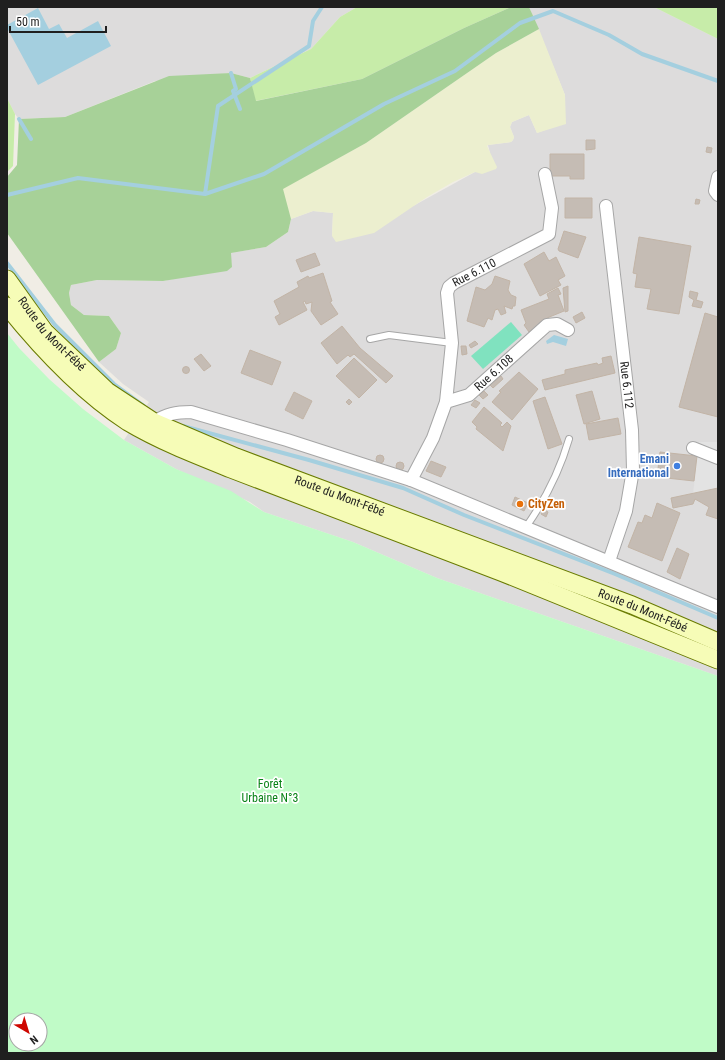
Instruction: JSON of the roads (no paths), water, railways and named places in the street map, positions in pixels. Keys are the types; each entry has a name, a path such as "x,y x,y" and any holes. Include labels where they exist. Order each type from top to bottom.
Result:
{"street":[{"name":"Rue 6.110","path":"446,402 452,342 447,292 449,287 549,234 552,208 545,174"},
{"path":"718,177 715,191 718,195"},
{"name":"Rue 6.112","path":"606,206 632,430 633,470 626,512 609,561"},
{"name":"Route du Mont-Fébé","path":"7,280 46,332 107,391 154,422 236,457 632,605 718,642"},
{"name":"Route du Mont-Fébé","path":"7,306 35,341 99,400 129,422 176,446 231,469 596,610 718,660"},
{"name":"Rue 6.108","path":"446,402 469,395 547,325 557,324 568,330"},
{"path":"411,480 433,438 446,402"},
{"path":"154,422 164,415 176,412 190,412 287,440 411,480 718,607"},
{"path":"693,448 718,458"}],"lane":[{"path":"370,339 389,335 452,342"},
{"path":"526,527 540,507 555,478 569,439"}],"water":[{"path":"38,8 49,29 59,24 67,38 98,21 111,46 38,85 7,28 7,25"},
{"path":"554,335 568,339 566,346 553,342 547,344 546,341"}],"waterway":[{"path":"205,194 218,106 309,46 313,21 322,7"},
{"path":"7,195 78,178 205,194 264,174 384,104 455,71 520,23 553,11 609,35 642,54 718,81"},
{"path":"231,73 236,89 233,91 240,109"},
{"path":"19,119 31,139"},
{"path":"7,263 55,325 114,384 144,406"},
{"path":"183,426 309,460 403,488 464,515 615,574 718,618"}],"place":[{"name":"Emani International","path":"677,466"},
{"name":"CityZen","path":"520,504"}],"park label":[{"name":"Forêt Urbaine N°3","path":"270,791"}]}
